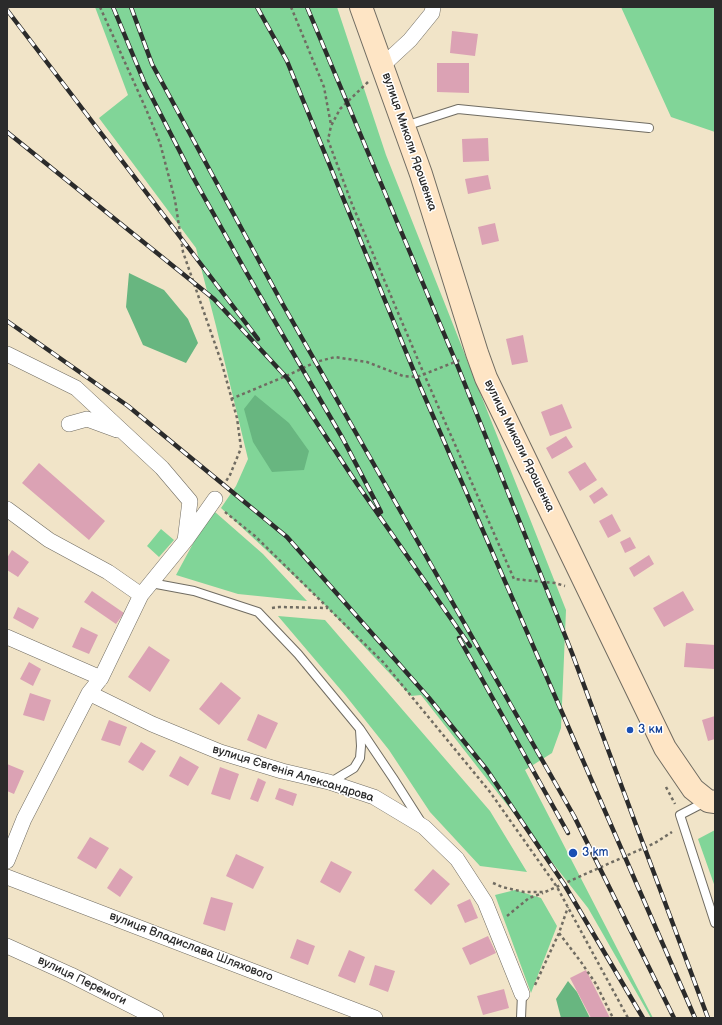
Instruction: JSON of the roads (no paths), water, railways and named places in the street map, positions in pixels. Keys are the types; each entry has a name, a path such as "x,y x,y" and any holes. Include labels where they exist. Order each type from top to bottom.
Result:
{"street":[{"name":"вулиця Миколи Ярошенка","path":"361,7 421,174 486,378 666,748 693,788 712,802"},
{"path":"382,66 410,40 432,13 433,7"},
{"path":"7,354 76,388 162,468 190,502 185,541"},
{"path":"69,424 87,419 124,433"},
{"path":"7,861 24,819 89,693 101,678 141,596 185,541 214,499"},
{"path":"7,509 49,540 108,572 141,596"},
{"path":"7,637 101,678"},
{"name":"вулиця Євгенія Александрова","path":"89,693 152,724 220,752 282,771 330,782 374,797 424,827 457,860 485,902 497,933 528,992"},
{"name":"вулиця Владислава Шляхового","path":"7,878 375,1018"},
{"name":"вулиця Перемоги","path":"7,946 71,975 156,1018"}],"lane":[{"path":"404,126 458,109 649,128"},
{"path":"151,583 194,591 258,612 298,654 360,730 424,827"},
{"path":"330,782 354,768 360,758 360,730"},
{"path":"712,802 680,815 715,923"},
{"path":"521,1018 528,992"}],"railway":[{"path":"113,7 145,84 194,179 343,439 381,512"},
{"path":"131,7 152,64 282,303 574,816 674,1018"},
{"path":"257,7 287,61 420,386 695,1018"},
{"path":"307,7 458,367 572,653 708,1018"},
{"path":"7,10 258,339"},
{"path":"7,132 214,299 288,379 357,484 470,646"},
{"path":"7,321 128,406 287,537 429,698 487,770 564,884 643,1018"},
{"path":"459,638 568,833"}],"place":[{"name":"3 км","path":"630,730"},
{"name":"3 km","path":"573,853"}]}
